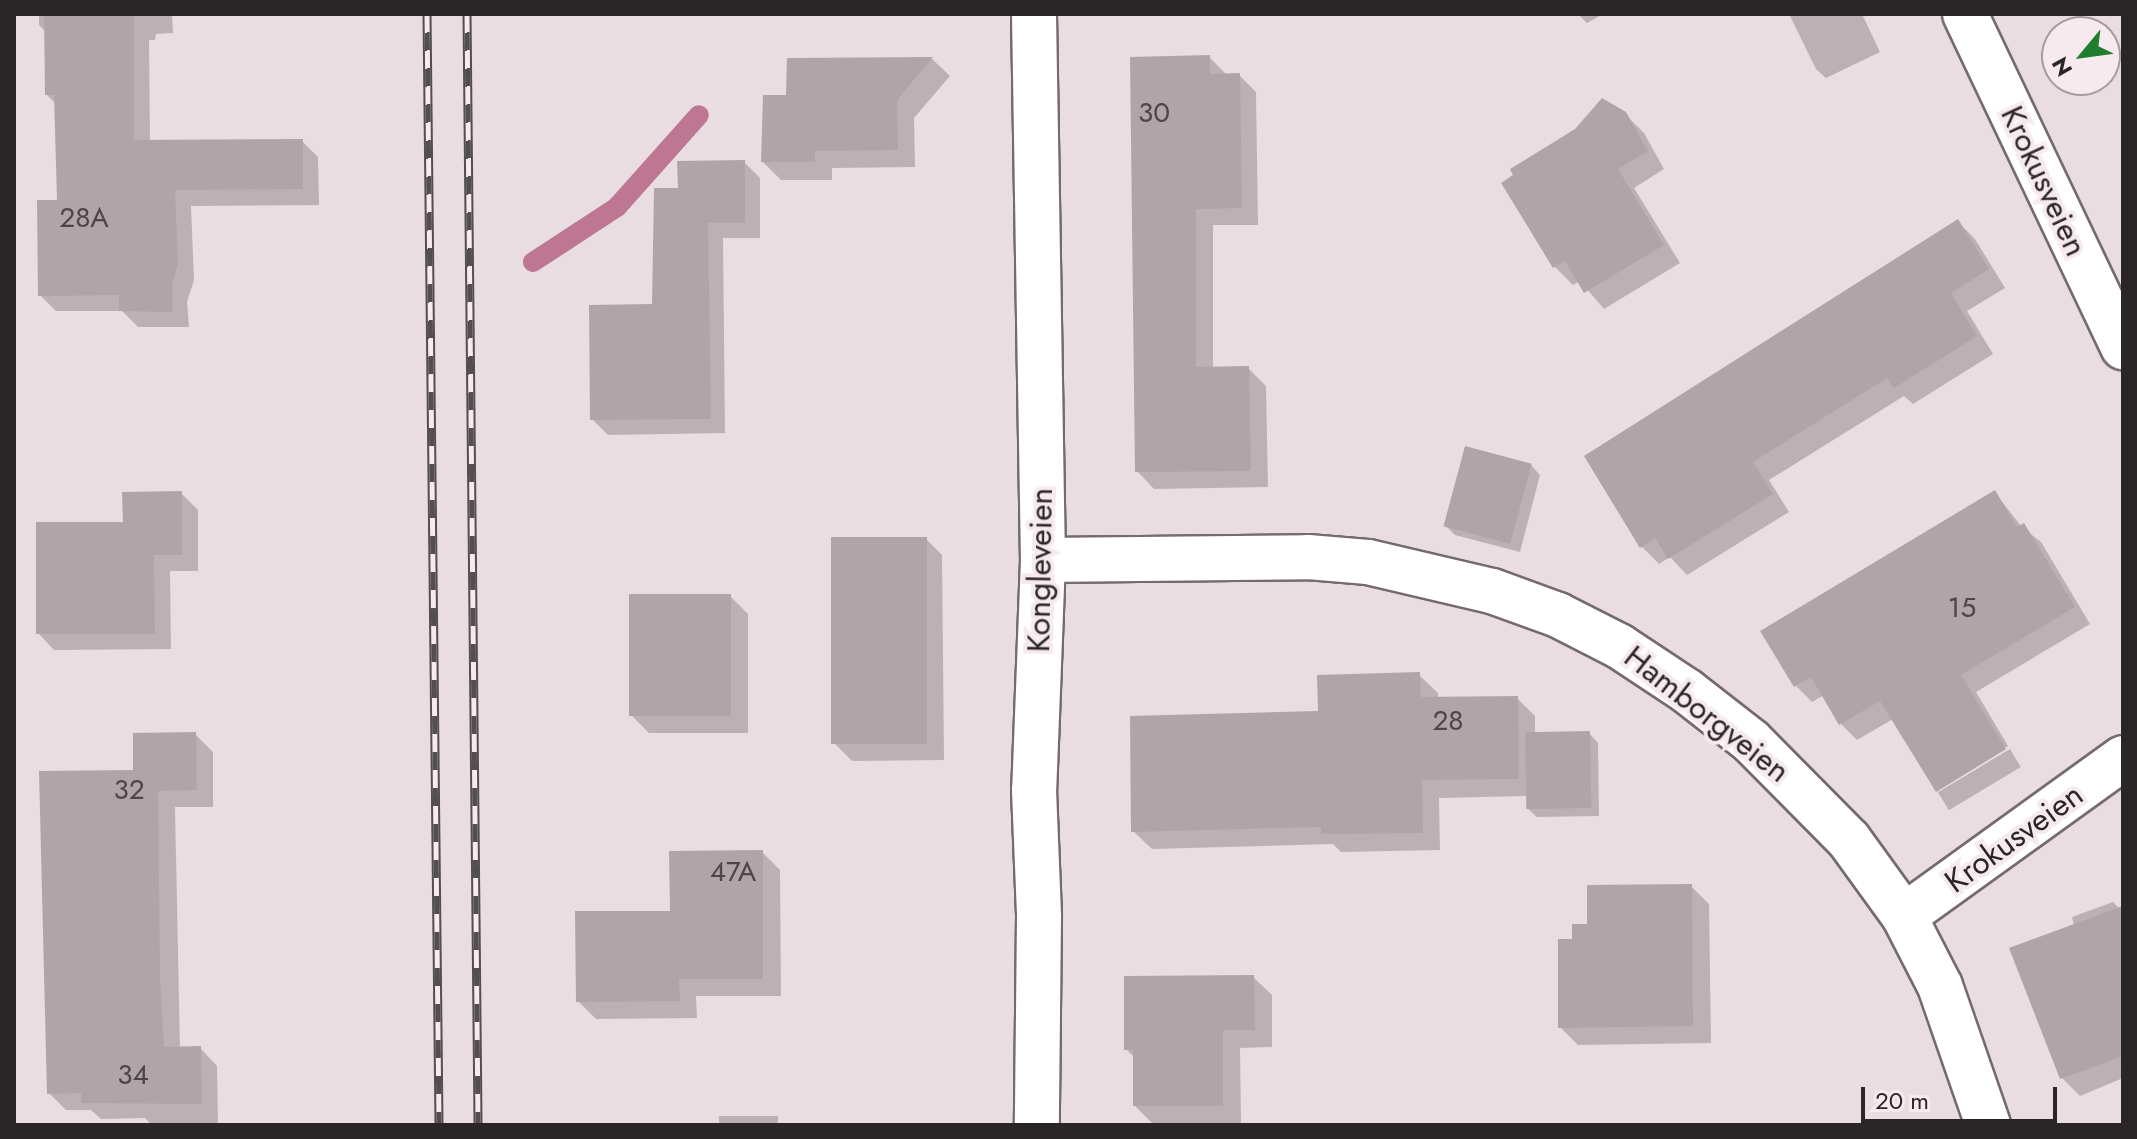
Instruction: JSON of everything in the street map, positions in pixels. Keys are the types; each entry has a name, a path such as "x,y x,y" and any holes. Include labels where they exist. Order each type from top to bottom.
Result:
{"street":[{"name":"Kongleveien","path":"1034,14 1043,560 1034,790 1039,917 1037,1125"},
{"name":"Krokusveien","path":"1965,14 2123,347"},
{"name":"Hamborgveien","path":"1043,560 1308,557 1368,562 1492,591 1558,615 1619,646 1687,691 1751,741 1849,840 1904,916 1940,986 1988,1125"},
{"name":"Krokusveien","path":"1904,916 2123,758"}],"building":[{"path":"44,14 134,14 134,140 303,139 303,189 175,190 178,263 172,285 173,312 119,311 119,295 38,296 37,200 57,200 54,95 45,95"},
{"path":"1210,55 1210,74 1240,73 1242,208 1196,209 1196,367 1249,366 1251,471 1135,472 1130,57"},
{"path":"933,57 897,100 898,150 815,151 815,162 761,162 763,95 786,95 787,58"},
{"path":"1602,98 1626,112 1648,151 1618,169 1664,245 1584,293 1565,261 1553,268 1501,183 1513,175 1510,169 1575,129"},
{"path":"745,160 745,223 708,223 711,419 590,420 589,305 652,304 654,188 678,188 677,161"},
{"path":"1958,219 1989,269 1951,293 1977,336 1894,388 1887,378 1753,462 1773,494 1668,559 1655,538 1640,548 1584,456"},
{"path":"1465,446 1532,464 1510,544 1444,526"},
{"path":"1995,490 2017,527 2024,523 2075,607 1961,675 2006,749 1936,792 1880,701 1839,725 1811,677 1794,687 1760,631"},
{"path":"182,491 182,555 154,555 155,634 36,634 36,522 123,522 122,492"},
{"path":"831,537 927,537 927,744 831,744"},
{"path":"629,594 731,594 731,716 629,716"},
{"path":"1420,672 1421,697 1518,696 1519,779 1422,780 1423,833 1321,834 1321,827 1131,832 1130,716 1318,711 1317,675"},
{"path":"1590,731 1591,808 1526,809 1525,732"},
{"path":"196,732 197,790 158,791 160,976 164,1047 201,1046 202,1104 81,1103 81,1093 47,1094 39,771 133,770 133,733"},
{"path":"763,850 763,979 679,979 680,1001 576,1002 575,911 670,911 669,851"},
{"path":"1692,884 1693,1026 1558,1028 1558,939 1572,939 1572,924 1587,924 1587,885"},
{"path":"2123,906 2123,1056 2060,1079 2009,948"},
{"path":"1254,975 1255,1030 1223,1030 1223,1106 1133,1106 1133,1050 1124,1050 1124,976"}],"waterway":[{"path":"533,262 617,207 699,115"}],"railway":[{"path":"427,14 439,1125"},
{"path":"467,14 478,1125"}]}
